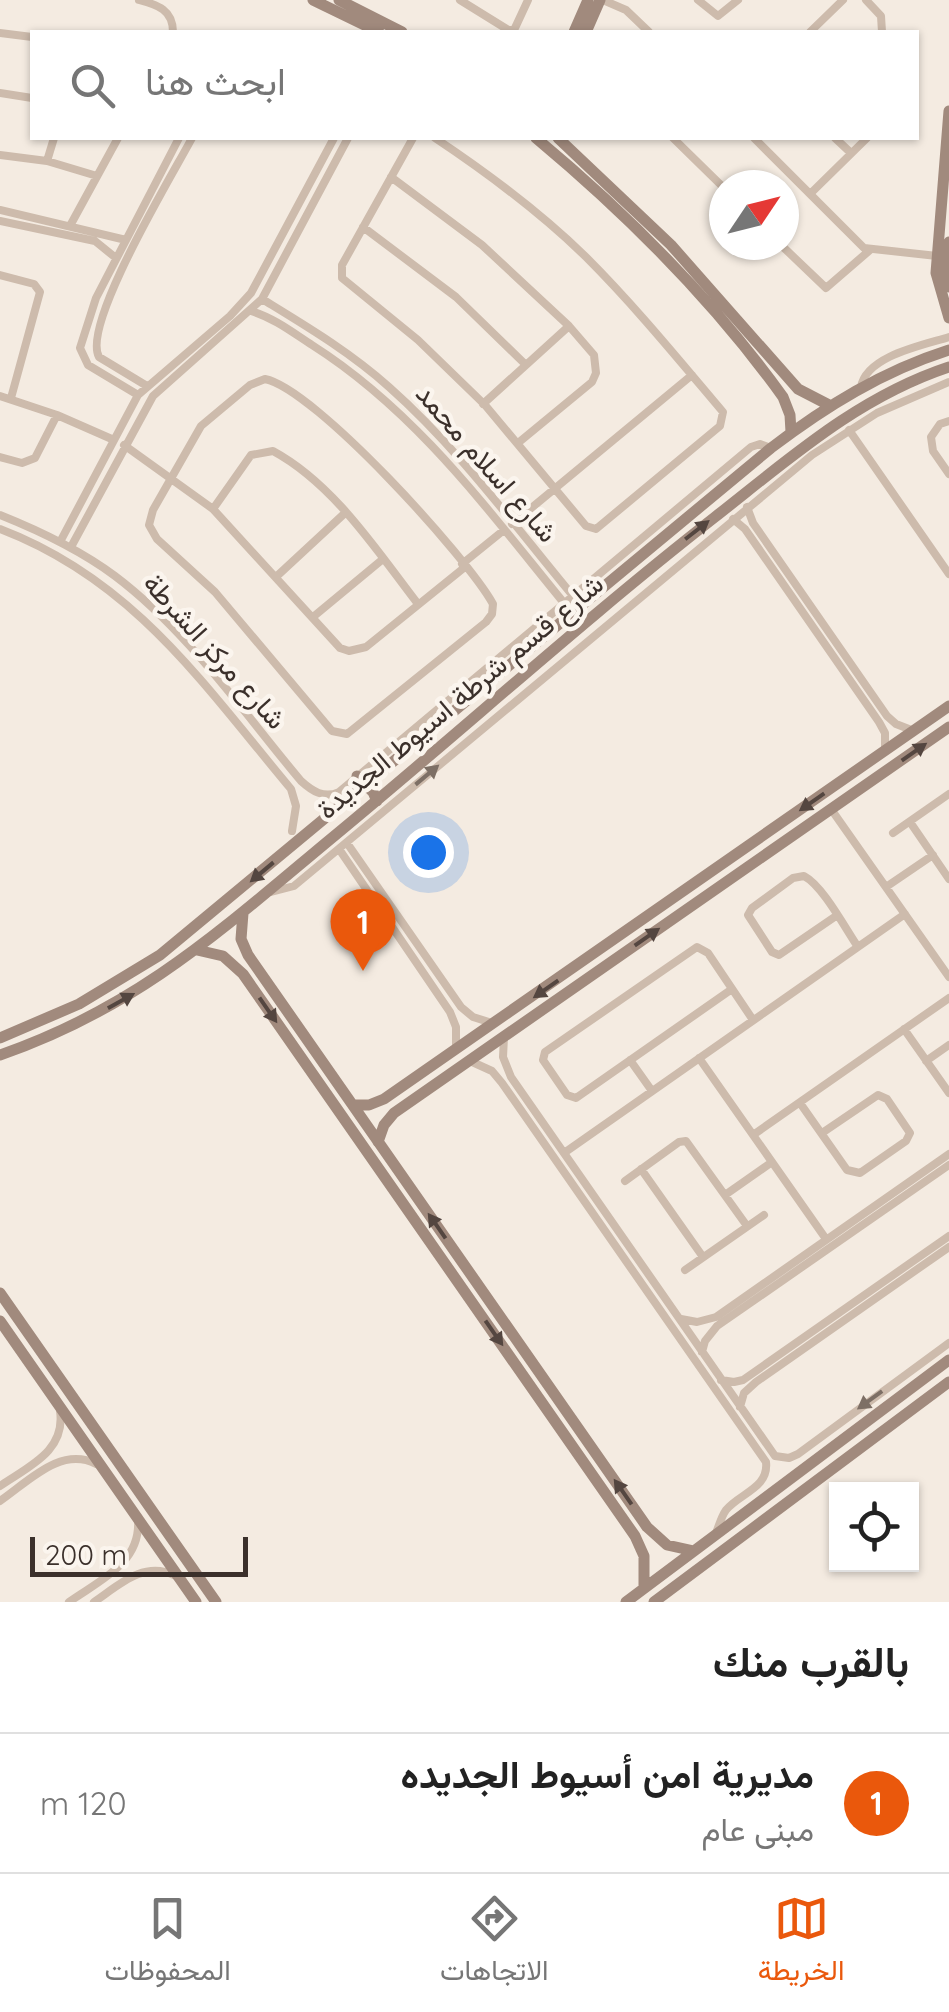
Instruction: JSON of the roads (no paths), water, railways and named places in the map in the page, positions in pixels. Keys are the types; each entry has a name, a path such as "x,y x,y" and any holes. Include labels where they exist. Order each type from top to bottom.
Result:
{"street":[{"path":"139,0 166,11 172,19 172,30"},
{"path":"313,0 375,30"},
{"path":"340,0 398,30"},
{"path":"460,0 508,30"},
{"path":"512,30 528,0"},
{"path":"575,30 588,0"},
{"path":"587,30 602,0 626,10 647,30"},
{"path":"698,0 718,16 738,0"},
{"path":"812,30 844,0"},
{"path":"866,0 882,19 882,30"},
{"path":"0,34 30,37"},
{"path":"0,93 30,98"},
{"path":"949,111 945,205 936,280 949,318"},
{"path":"47,160 53,140"},
{"path":"71,224 117,140"},
{"path":"146,386 104,361 96,352 95,339 126,240 178,140"},
{"path":"138,394 88,365 81,354 82,342 96,298 191,140"},
{"path":"60,542 138,394 230,316 257,284 333,140"},
{"path":"71,548 140,416 160,388 262,299 347,140"},
{"path":"411,140 342,264 342,278 422,344 483,404 586,526 599,527 723,424 723,412 576,248 509,189 439,140"},
{"path":"538,140 629,220 737,340 783,397 790,414 791,432"},
{"path":"560,140 671,244 798,390 829,406"},
{"path":"675,140 709,173"},
{"path":"756,140 870,250 937,256"},
{"path":"837,140 851,153"},
{"path":"810,194 864,140"},
{"path":"568,164 576,154"},
{"path":"0,155 47,160 96,176"},
{"path":"390,177 482,245 569,326 594,355 596,373 585,388 518,443"},
{"path":"0,210 126,240"},
{"path":"0,221 95,241 117,264"},
{"path":"363,227 456,297 526,365"},
{"path":"949,242 949,287"},
{"path":"797,260 826,288 870,250"},
{"path":"0,276 34,284 40,297 10,398"},
{"name":"شارع اسلام محمد","path":"262,299 324,337 388,385 435,432 508,526 573,596"},
{"name":"شارع اسلام محمد","path":"252,311 275,321 372,388 472,483"},
{"path":"230,316 237,324"},
{"path":"483,404 569,326"},
{"path":"870,403 861,387 865,374 876,365 949,337"},
{"name":"شارع قسم شرطة اسيوط الجديدة","path":"0,1038 79,1004 160,955 361,781 407,752 477,684 791,432 861,387 949,350"},
{"name":"شارع قسم شرطة اسيوط الجديدة","path":"0,1055 86,1019 146,986 197,950 266,892 347,839 376,801 400,790 417,766 646,570 870,403 949,367"},
{"path":"124,445 214,510 340,648 358,650 692,375"},
{"path":"257,381 272,381 354,444 394,484 491,600 490,619 354,731 339,734 326,725 215,592 152,532 150,517 172,478 193,436 206,420 257,381"},
{"path":"910,382 916,394"},
{"path":"266,892 291,888 400,790 733,519 831,434 849,430 916,394 949,382"},
{"path":"0,396 58,415 114,440"},
{"path":"130,410 140,416"},
{"path":"0,457 22,463 35,458 58,415"},
{"path":"949,421 933,430 930,444 949,474"},
{"path":"849,430 949,574"},
{"path":"376,801 361,781 477,684 564,603 751,447 760,444 771,448"},
{"path":"214,510 246,460 262,451 283,457 345,513 418,604"},
{"path":"746,508 888,716 914,731"},
{"path":"277,576 345,513"},
{"name":"شارع مركز الشرطة","path":"0,514 71,548 114,575 153,608 306,786 322,794 336,793 361,781"},
{"path":"733,519 746,529 879,722 886,739 885,751"},
{"name":"شارع اسلام محمد","path":"508,526 564,603"},
{"name":"شارع مركز الشرطة","path":"0,529 30,541 100,581 161,636 291,789 295,836"},
{"path":"30,541 34,529"},
{"path":"939,560 949,554"},
{"path":"314,617 383,559"},
{"path":"637,559 646,570"},
{"path":"353,1106 384,1100 949,706"},
{"path":"378,1142 390,1116 949,727"},
{"path":"407,752 417,766"},
{"path":"841,782 851,795"},
{"path":"892,834 949,794"},
{"path":"831,809 949,977"},
{"path":"910,822 949,879"},
{"path":"347,839 461,1007 473,1018 496,1024"},
{"path":"347,839 450,1012 456,1027 455,1052"},
{"path":"886,887 932,855"},
{"path":"836,916 779,955 772,952 748,915 752,908 800,876 810,879 858,947"},
{"path":"244,912 240,930 244,948 653,1534 676,1549 694,1551"},
{"path":"564,1153 905,914"},
{"path":"732,989 572,1098 543,1057 694,948 706,951 732,989 753,1020"},
{"path":"197,950 223,956 243,974 636,1536 646,1566 644,1588"},
{"path":"588,959 597,972"},
{"path":"753,1135 949,998"},
{"path":"79,1004 78,1010 86,1019"},
{"path":"60,1012 66,1018 67,1028"},
{"path":"904,1030 949,1093"},
{"path":"505,1036 502,1057 535,1120 767,1455 789,1458 949,1343"},
{"path":"926,1061 949,1045"},
{"path":"699,1058 826,1239"},
{"path":"470,1060 498,1076 564,1153 626,1252 740,1407 767,1455 766,1477 727,1510 715,1534"},
{"path":"630,1060 652,1091"},
{"path":"800,1102 822,1134 848,1170 858,1174 906,1142 910,1133 887,1099 878,1095 822,1134"},
{"path":"625,1181 679,1142 686,1141 748,1226"},
{"path":"702,1352 717,1326 826,1239 949,1154"},
{"path":"726,1195 772,1162"},
{"path":"678,1318 691,1322 710,1320 949,1166"},
{"path":"640,1170 703,1257"},
{"path":"685,1270 764,1215"},
{"path":"740,1407 744,1393 756,1382 942,1248 949,1236"},
{"path":"721,1380 743,1380 942,1248"},
{"path":"443,1261 455,1252"},
{"path":"0,1293 216,1602"},
{"path":"14,1314 1,1323 196,1602"},
{"path":"626,1602 949,1360"},
{"path":"654,1602 949,1382"},
{"path":"887,1404 898,1420"},
{"path":"0,1486 53,1447 62,1427 59,1406"},
{"path":"841,1422 849,1433"},
{"path":"53,1447 62,1460"},
{"path":"0,1501 62,1460 81,1458 101,1466"},
{"path":"70,1602 129,1558 136,1544 138,1520"},
{"path":"715,1534 725,1548"},
{"path":"94,1602 148,1570 166,1571 178,1577"},
{"path":"109,1602 111,1590"}],"place":[{"name":"مديرية امن أسيوط الجديده","path":"363,971"}]}
